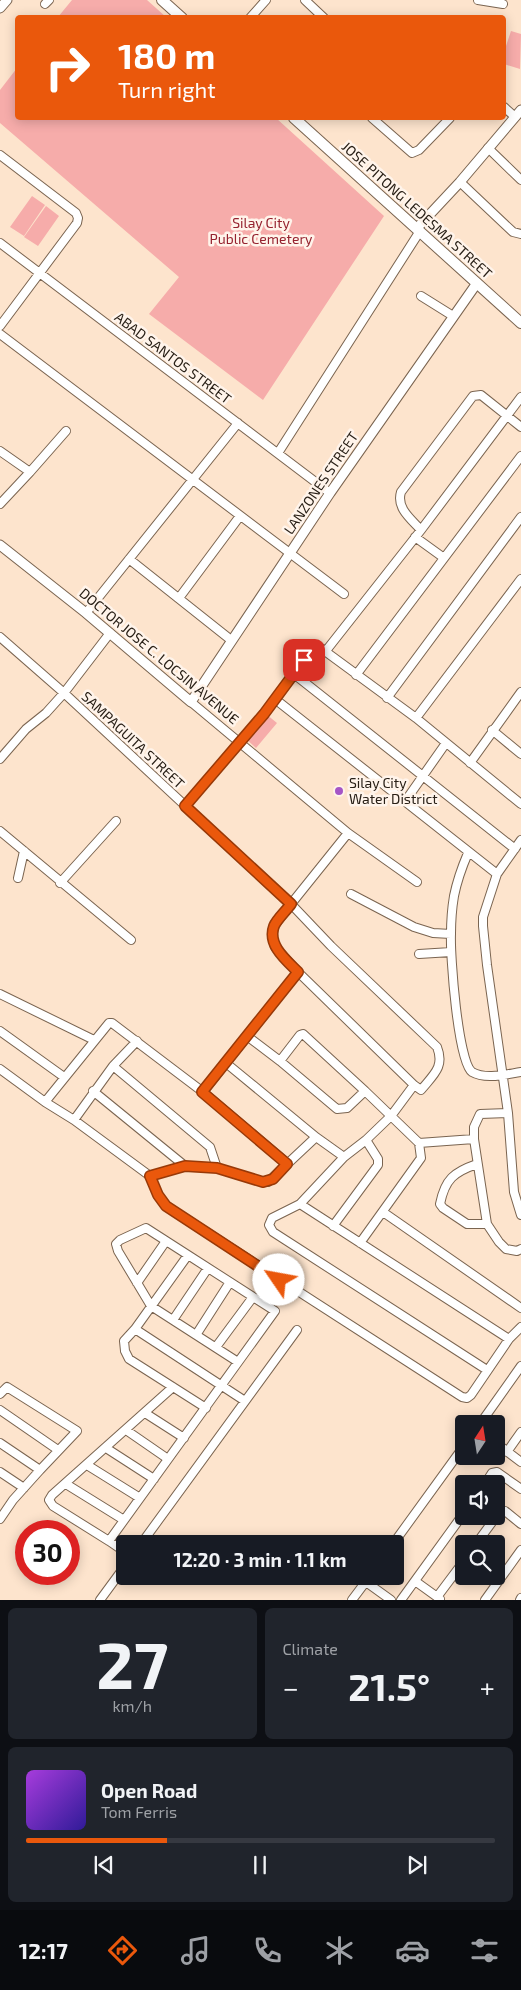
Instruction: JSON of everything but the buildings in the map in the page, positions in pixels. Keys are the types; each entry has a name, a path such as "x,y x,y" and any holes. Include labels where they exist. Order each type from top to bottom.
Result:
{"main road":[{"path":"162,0 179,15"},
{"name":"JOSE PITONG LEDESMA STREET","path":"296,120 521,323"}],"street":[{"path":"0,8 7,0"},
{"path":"253,15 266,0"},
{"path":"305,0 321,15"},
{"path":"478,0 503,4"},
{"path":"278,453 419,229 518,113 506,108"},
{"path":"374,120 412,153 419,150 448,120"},
{"path":"488,148 521,180"},
{"path":"0,155 76,213 78,218 77,223 0,326"},
{"path":"460,182 513,232 521,234"},
{"name":"ABAD SANTOS STREET","path":"0,243 330,493"},
{"name":"LANZONES STREET","path":"191,702 330,493 477,283"},
{"path":"421,296 453,316"},
{"path":"0,334 344,594"},
{"path":"421,530 400,504 401,492 473,396 481,395 521,427"},
{"path":"325,652 421,530 521,397"},
{"path":"86,613 238,423"},
{"path":"0,504 66,431"},
{"path":"0,451 30,472"},
{"path":"356,675 521,456"},
{"path":"180,598 240,516"},
{"path":"387,698 521,517"},
{"path":"415,537 444,558"},
{"name":"DOCTOR JOSE C. LOCSIN AVENUE","path":"0,545 86,613 348,833 417,882"},
{"path":"129,559 231,640"},
{"path":"416,718 521,579"},
{"path":"0,759 26,729 46,713 64,693 110,633"},
{"path":"0,650 3,640"},
{"name":"SAMPAGUITA STREET","path":"3,640 64,693 291,904 331,946 437,1047 441,1058 439,1066 421,1090 414,1085"},
{"path":"185,806 275,700 314,647 318,646 416,718 521,804"},
{"path":"294,674 515,849"},
{"path":"470,763 521,692"},
{"path":"275,700 406,800 468,853 497,874"},
{"path":"492,730 521,754"},
{"path":"406,800 446,743"},
{"path":"60,883 116,821"},
{"path":"0,831 60,883 131,940"},
{"path":"348,833 274,926 272,936 275,947 298,972 414,1085 392,1116 344,1157 300,1204 272,1218 269,1225 273,1232 487,1370"},
{"path":"521,840 497,874 483,917 488,974 508,1113 514,1192 521,1214"},
{"path":"18,878 24,851"},
{"path":"468,853 459,874 454,897 450,934 457,1017 466,1063 474,1073 489,1076 521,1072"},
{"path":"351,894 414,927 433,933 450,934"},
{"path":"419,954 451,952"},
{"path":"202,1092 298,972"},
{"path":"0,994 94,1040"},
{"path":"45,1102 109,1023 118,1027 137,1041 202,1092 287,1164"},
{"path":"0,1031 64,1077"},
{"path":"280,1061 300,1035 303,1034 392,1116 419,1144 421,1158 360,1243"},
{"path":"247,1036 337,1109 347,1108 365,1091"},
{"path":"74,1120 93,1091 113,1066 137,1041"},
{"path":"226,1063 316,1137 344,1157"},
{"path":"113,1066 210,1147 217,1168"},
{"path":"0,1069 150,1176 158,1195 166,1206 462,1397 467,1398 471,1395 509,1339 521,1327"},
{"path":"93,1091 185,1166"},
{"path":"508,1113 480,1114 474,1126 474,1139 487,1224 499,1242 506,1248 517,1252 521,1249"},
{"path":"150,1176 185,1166 217,1168 263,1182 273,1179 316,1137"},
{"path":"419,1144 474,1139"},
{"path":"333,1226 378,1165 378,1160 366,1140"},
{"path":"477,1164 459,1171 447,1180 440,1204 467,1224 487,1224"},
{"path":"300,1204 509,1339"},
{"path":"383,1212 521,1308"},
{"path":"109,1541 275,1311 146,1228 120,1240 116,1244 151,1306 238,1362"},
{"path":"137,1283 166,1241"},
{"path":"188,1255 124,1341 125,1351 129,1358 206,1408"},
{"path":"172,1320 208,1268"},
{"path":"196,1335 230,1282"},
{"path":"216,1348 253,1297"},
{"path":"135,1328 245,1401"},
{"path":"148,1535 297,1330"},
{"path":"486,1415 521,1366"},
{"path":"0,1394 7,1387 77,1431 24,1488 0,1519"},
{"path":"116,1546 53,1506 49,1500 52,1495 173,1387"},
{"path":"0,1410 58,1450"},
{"path":"145,1413 184,1438"},
{"path":"126,1430 168,1459"},
{"path":"521,1432 507,1452 521,1462"},
{"path":"0,1443 40,1470"},
{"path":"106,1448 154,1479"},
{"path":"400,1535 455,1458"},
{"path":"87,1465 140,1498"},
{"path":"0,1472 24,1488"},
{"path":"491,1475 497,1472 501,1475"},
{"path":"505,1478 521,1489"},
{"path":"66,1484 124,1520"},
{"path":"0,1502 8,1508"},
{"path":"482,1535 500,1510 505,1510 521,1524"},
{"path":"401,1600 455,1525"},
{"path":"485,1600 521,1550"},
{"path":"415,1581 439,1598 455,1574"},
{"path":"100,1600 116,1578"},
{"path":"352,1600 363,1585"},
{"path":"375,1585 391,1600"}],"green space":[{"path":"72,0 147,0 164,15 60,15"},
{"path":"511,31 521,34 520,69 506,65 506,46"},
{"name":"Silay City Public Cemetery","path":"15,71 15,120 278,120 384,216 263,400 149,314 179,277 0,123 0,90"},
{"path":"32,196 45,205 24,236 10,227"},
{"path":"46,206 59,216 38,246 24,237"},
{"path":"266,714 277,723 256,748 245,738"}],"place":[{"name":"Silay City Water District","path":"339,791"}],"route":[{"path":"279,1280 166,1206 158,1195 150,1176 185,1166 217,1168 268,1182 287,1164 202,1092 298,972 275,947 272,936 274,926 291,904 185,806 264,714 304,660"}]}
